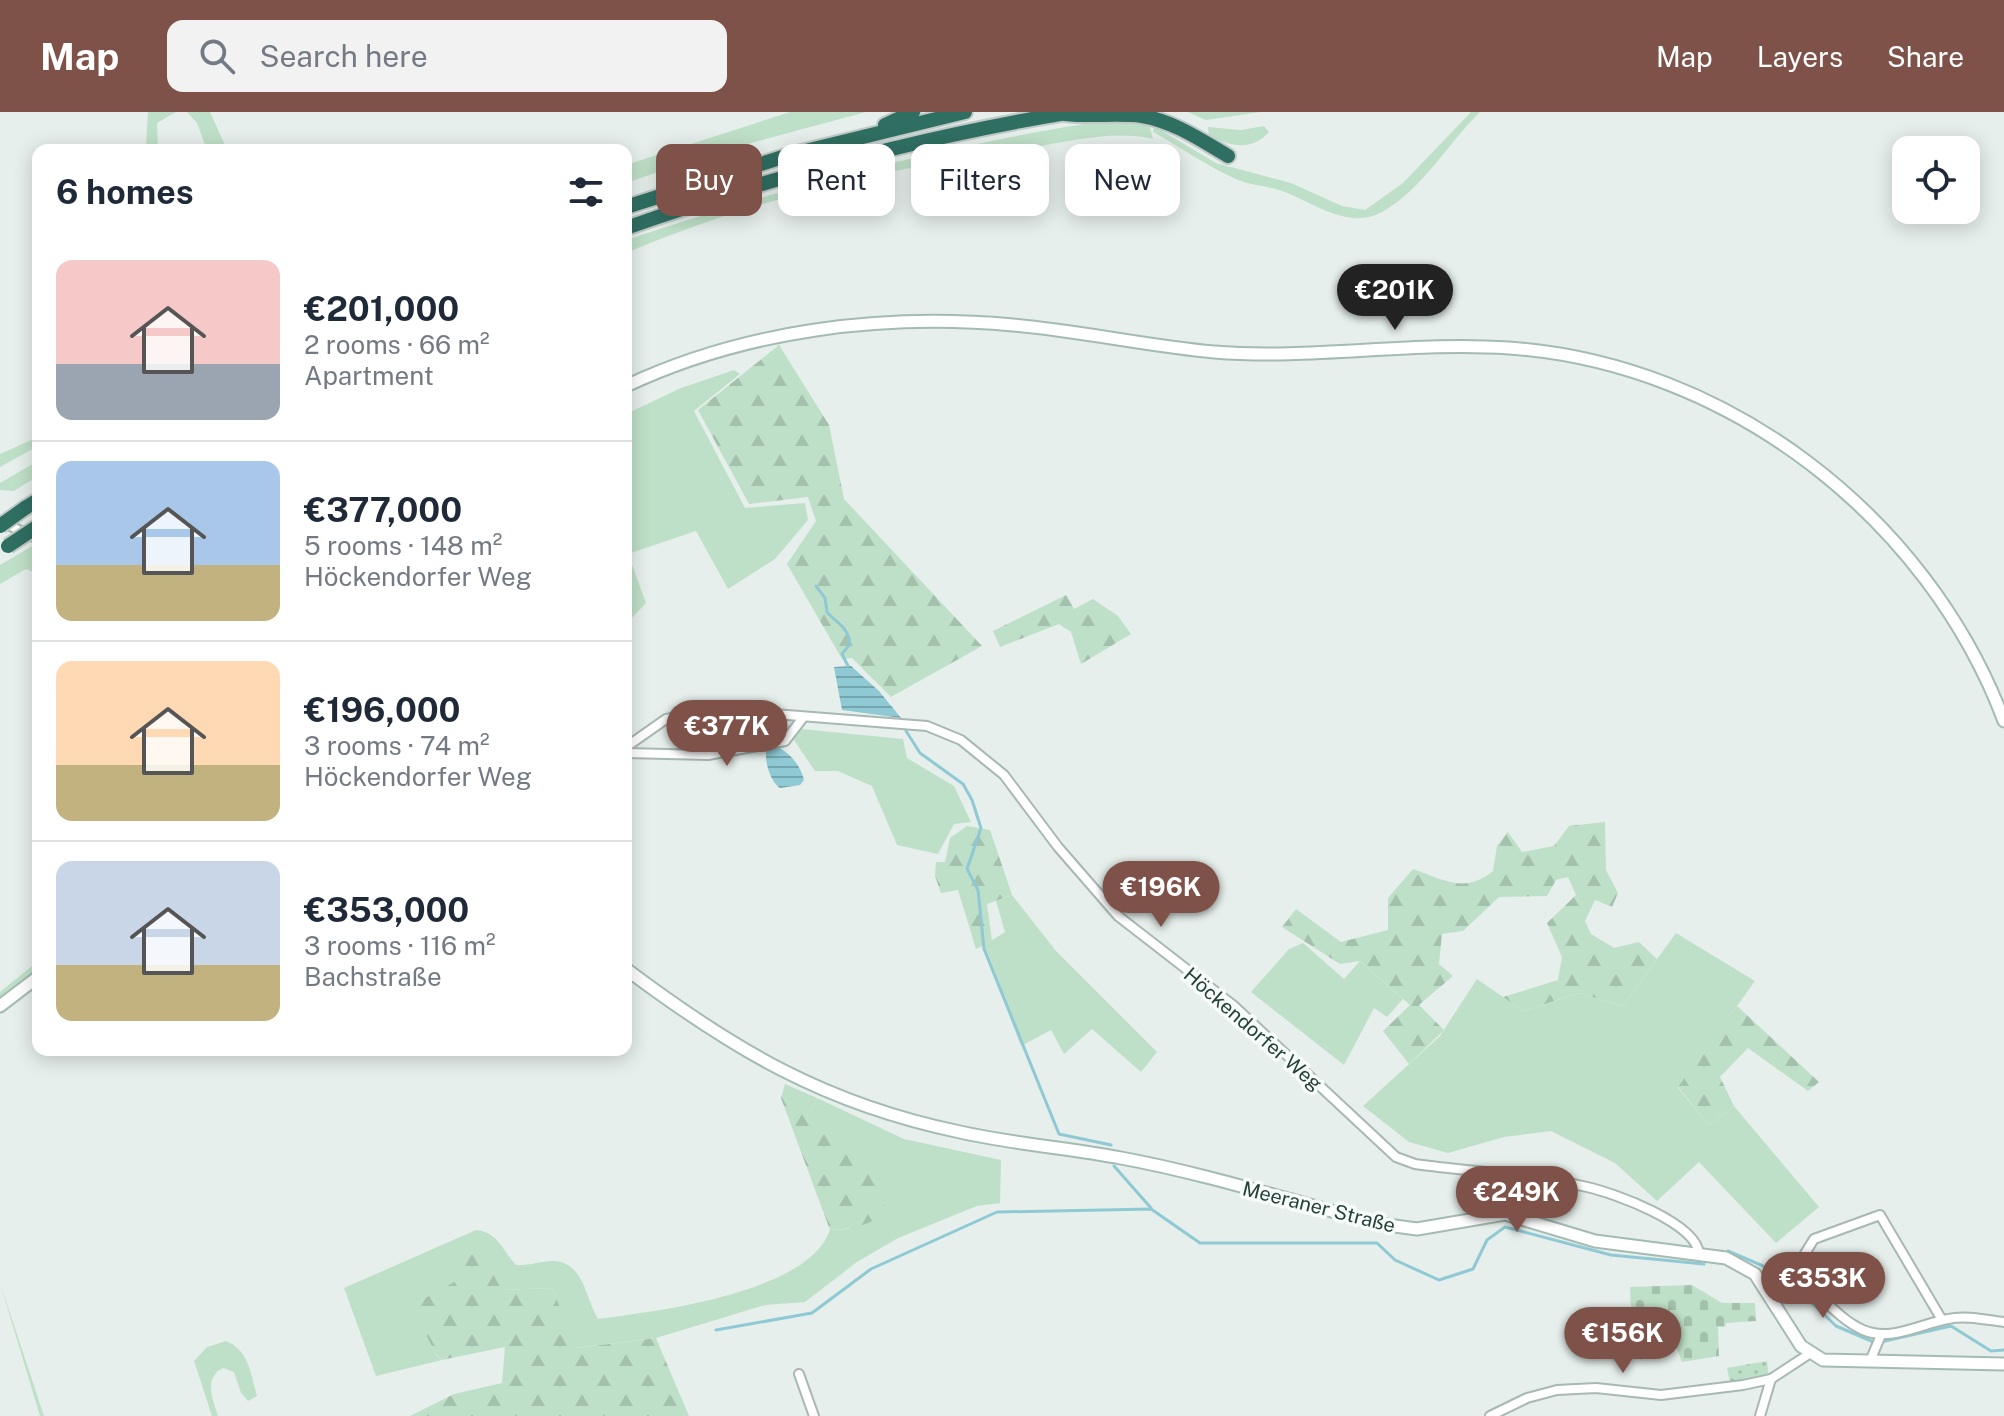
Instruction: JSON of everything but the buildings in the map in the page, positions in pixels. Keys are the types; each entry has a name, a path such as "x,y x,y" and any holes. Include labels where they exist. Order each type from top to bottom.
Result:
{"highway":[{"path":"873,133 913,112"},
{"path":"632,205 753,165 965,112"},
{"path":"632,226 850,159 1066,113 1097,118 1124,115 1167,122 1228,156"},
{"path":"0,523 32,504"},
{"path":"4,549 32,530"}],"main road":[{"path":"632,384 711,354 770,339 830,328 924,321 1016,325 1231,353 1462,346 1512,348 1586,360 1628,371 1701,399 1782,443 1832,481 1878,524 1929,584 1979,665 2004,721"},
{"name":"Meeraner Straße","path":"632,973 700,1024 777,1070 843,1099 912,1121 981,1137 1123,1158 1380,1224 1417,1229 1505,1214 1595,1241 1726,1258 1755,1274 1809,1354"},
{"path":"0,1006 32,982"},
{"path":"1809,1354 1823,1360 2004,1364"}],"street":[{"path":"0,523 32,536"},
{"name":"Höckendorfer Weg","path":"632,742 648,729 688,712 712,709 802,719 927,726 961,740 1004,775 1058,847 1118,916 1234,1006 1396,1157 1415,1164 1587,1187 1634,1203 1686,1231 1698,1244 1699,1254"},
{"path":"632,753 708,755 785,741 802,719"},
{"path":"1793,1273 1814,1239 1880,1215 1942,1320"},
{"path":"1778,1268 1793,1273 1844,1317 1879,1340"},
{"path":"1870,1361 1879,1340 1942,1320 2004,1322"},
{"path":"1490,1416 1527,1398 1557,1390 1596,1388 1661,1395 1771,1379 1809,1354"},
{"path":"799,1374 814,1416"},
{"path":"1760,1416 1771,1379"}],"green space":[{"path":"148,112 176,112 157,123 158,144 146,144"},
{"path":"187,112 210,112 224,144 205,144 197,123"},
{"path":"790,112 866,112 747,144 691,144"},
{"path":"1188,112 1261,112 1206,120"},
{"path":"1471,112 1480,112 1410,191 1382,212 1358,218 1345,217 1279,190 1238,180 1180,148 1180,144 1174,144 1153,132 1154,126 1216,163 1291,183 1342,206 1365,210 1403,183"},
{"path":"1108,120 1148,121 1153,139 1123,136 1049,144 976,144"},
{"path":"1264,126 1269,132 1248,145 1209,136 1208,127 1241,130"},
{"path":"656,155 656,173 632,181 632,163"},
{"path":"911,158 911,168 895,171 895,162"},
{"path":"778,194 778,200 762,205 762,198"},
{"path":"703,216 724,216 632,251 632,238"},
{"path":"779,345 829,425 844,499 982,646 891,697 852,658 842,659 787,564 816,521 808,497 749,504 698,410"},
{"path":"734,370 740,374 694,411 745,508 805,503 808,520 775,559 728,589 696,531 632,553 632,411 681,388"},
{"path":"32,440 32,449 0,467 0,454"},
{"path":"32,464 32,480 14,491 0,490 0,483"},
{"path":"32,546 32,572 26,569 0,584 0,565"},
{"path":"632,565 646,603 632,618"},
{"path":"1066,595 1074,609 1093,599 1118,616 1131,634 1081,664 1071,632 1059,624 1000,647 993,631"},
{"path":"801,729 903,739 907,758 954,786 971,822 954,824 938,854 897,845 872,786 838,771 815,771 794,740"},
{"path":"1605,822 1606,870 1618,893 1612,907 1595,900 1585,921 1591,934 1614,948 1639,942 1657,959 1623,1006 1579,993 1523,1011 1503,997 1558,980 1562,957 1547,923 1576,895 1568,877 1556,880 1547,896 1499,897 1463,931 1442,934 1439,964 1453,976 1419,1005 1444,1030 1409,1064 1383,1031 1410,1005 1360,961 1340,964 1282,927 1296,909 1341,942 1388,930 1388,898 1413,869 1454,883 1473,882 1493,871 1497,846 1508,832 1522,852 1554,846 1569,826"},
{"path":"967,826 990,830 1012,895 987,904 992,941 976,949 958,890 941,893 935,876 936,862 945,862 950,838"},
{"path":"1012,895 1056,951 1157,1052 1141,1072 1092,1029 1064,1054 1051,1030 1021,1046 983,946 1005,932 996,901"},
{"path":"1676,933 1755,981 1678,1088 1709,1125 1734,1106 1819,1207 1776,1243 1699,1162 1657,1201 1615,1163 1551,1131 1504,1137 1448,1153 1409,1142 1363,1106 1440,1036 1477,979 1523,1011 1579,993 1623,1006"},
{"path":"1303,943 1344,979 1360,961 1403,999 1387,1017 1374,1008 1344,1065 1251,992 1289,949"},
{"path":"32,966 32,975 0,1001 0,992"},
{"path":"1737,1006 1819,1082 1808,1091 1748,1048 1720,1077 1734,1106 1709,1125 1678,1087"},
{"path":"785,1084 817,1098 806,1118 844,1152 867,1151 886,1212 860,1226 830,1230 781,1098"},
{"path":"817,1098 904,1139 1001,1160 1000,1203 977,1206 898,1238 857,1262 805,1302 765,1305 656,1338 576,1348 552,1288 502,1290 468,1275 435,1354 442,1360 376,1376 344,1288 476,1230 495,1238 516,1265 555,1261 573,1268 598,1319 656,1311 728,1295 763,1284 793,1269 816,1252 830,1230 849,1229 844,1153 806,1118"},
{"path":"479,1250 502,1290 552,1288 577,1348 656,1338 689,1416 410,1416 454,1394 502,1383 505,1347 442,1360 411,1306 467,1275 463,1260"},
{"path":"0,1283 44,1416 40,1416"},
{"path":"1692,1285 1722,1303 1755,1303 1756,1321 1726,1323 1725,1327 1718,1327 1719,1356 1682,1362 1676,1347 1640,1360 1639,1351 1633,1351 1630,1287"},
{"path":"226,1341 240,1350 244,1357 257,1396 248,1401 241,1393 234,1372 223,1368 211,1383 218,1416 212,1416 194,1361 207,1347"},
{"path":"1767,1361 1769,1378 1730,1383 1727,1368"}],"water":[{"path":"851,666 879,691 901,718 842,710 834,667"},
{"path":"774,745 797,764 804,780 800,785 780,788 773,781 766,752 767,747"}],"waterway":[{"path":"816,586 825,598 827,612 847,633 850,644 842,654 848,666"},
{"path":"906,731 920,753 963,784 972,800 981,828 967,869 978,890 984,949 1059,1134 1111,1145"},
{"path":"1114,1166 1151,1208"},
{"path":"716,1330 812,1313 871,1269 997,1212 1151,1209 1200,1243 1377,1243 1395,1260 1439,1280 1473,1269 1487,1240 1505,1227 1611,1255 1704,1264"},
{"path":"1728,1251 1782,1274 1836,1326 1876,1343 1951,1326 1991,1351 2004,1350"}]}
